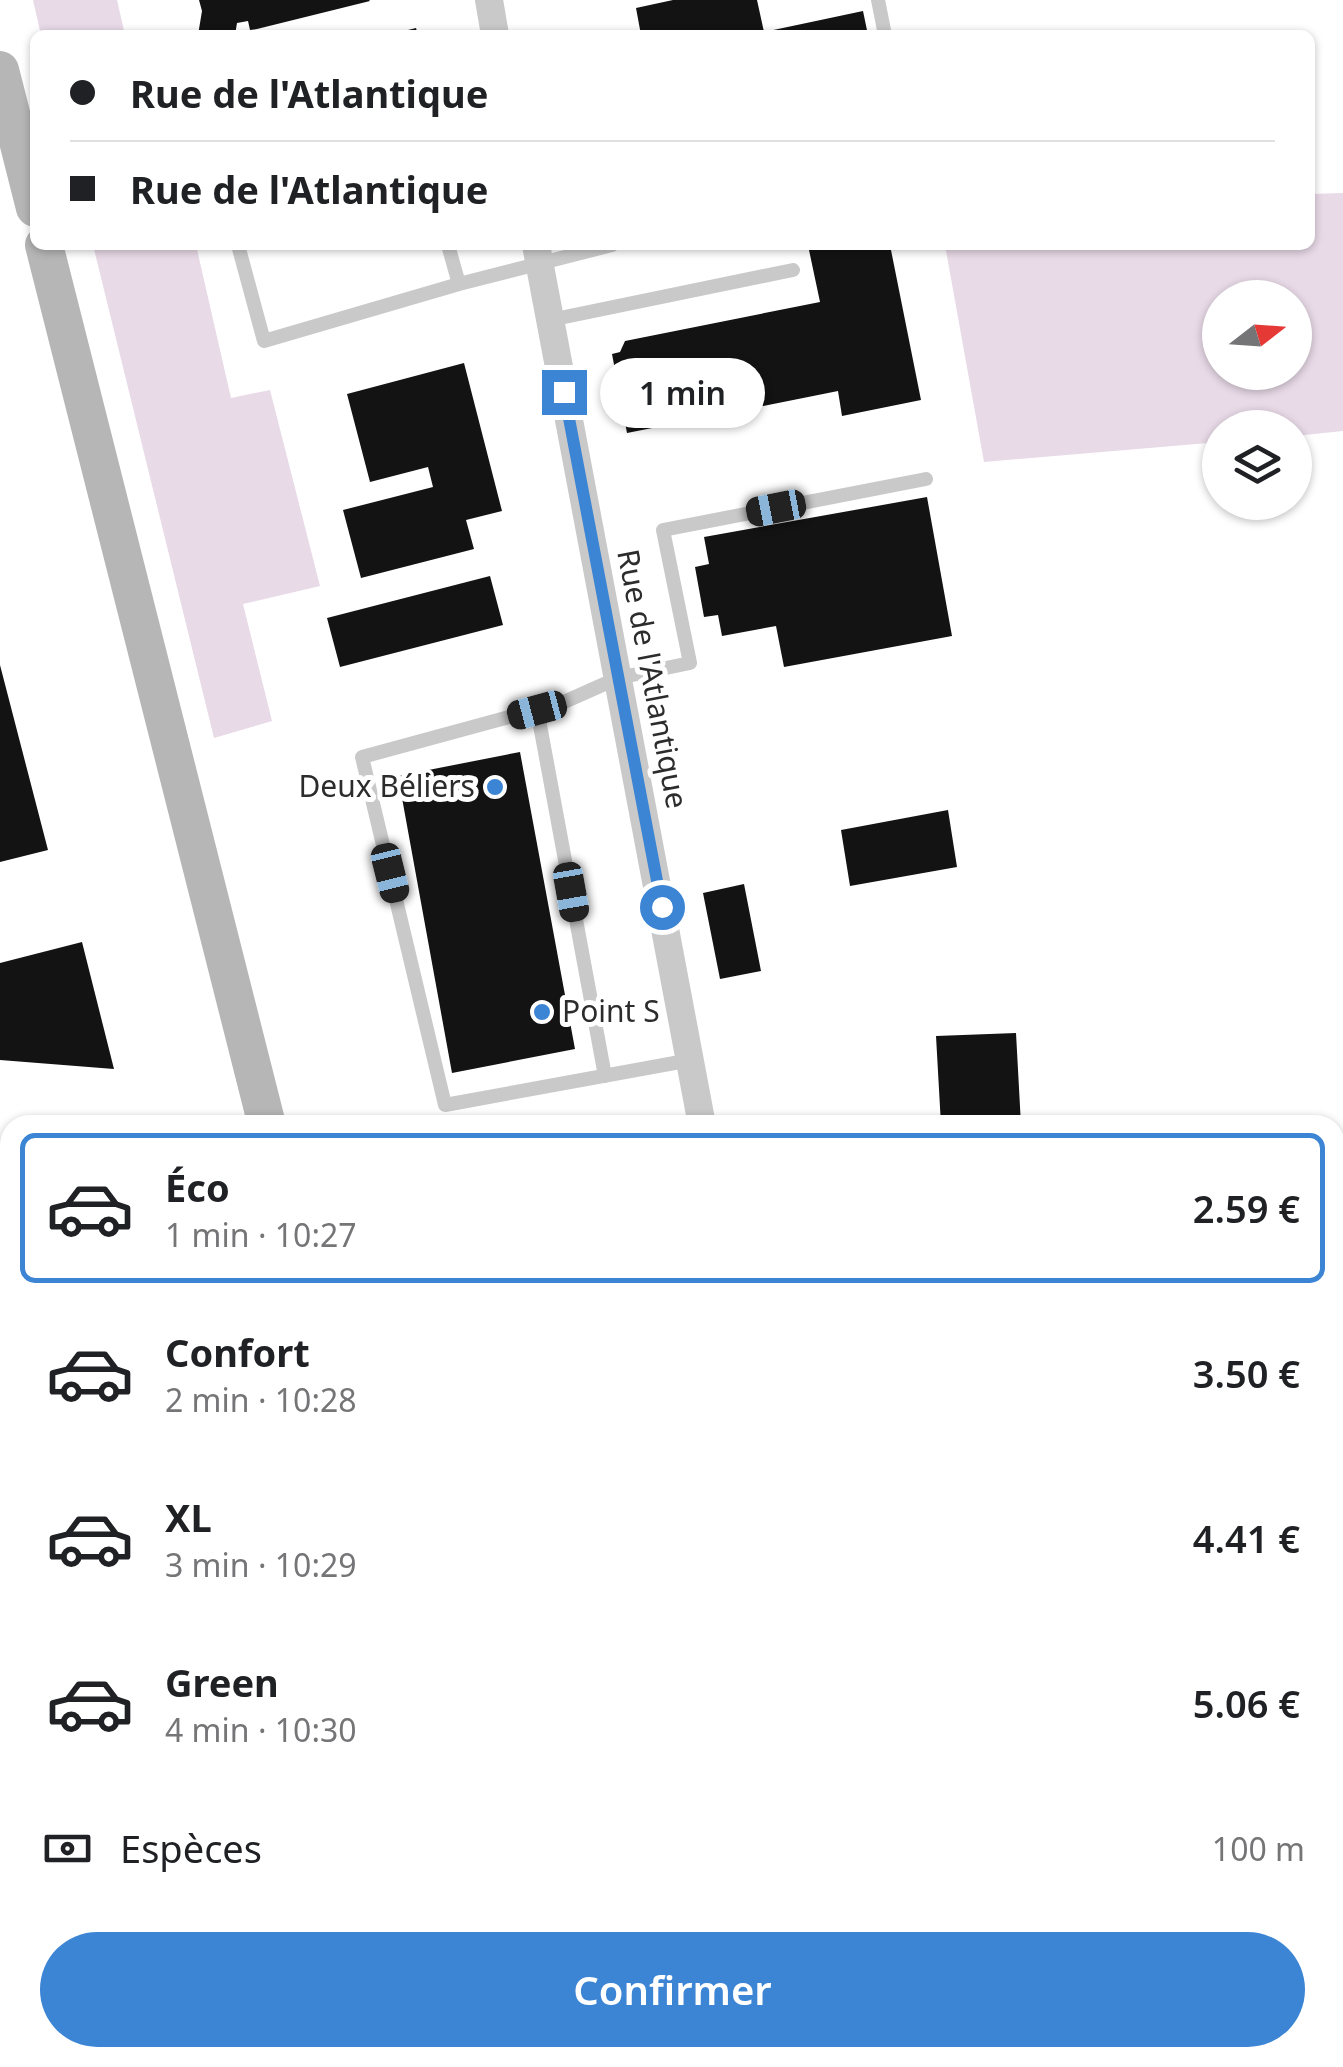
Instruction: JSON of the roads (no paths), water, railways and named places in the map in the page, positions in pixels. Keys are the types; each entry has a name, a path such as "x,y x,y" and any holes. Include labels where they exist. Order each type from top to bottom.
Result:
{"main road":[{"path":"0,70 30,188"},
{"path":"45,250 264,1115"}],"street":[{"path":"489,0 495,30"},
{"name":"Rue de l'Atlantique","path":"537,254 700,1115"}],"lane":[{"path":"878,0 884,30"},
{"path":"239,250 264,341 459,284 537,254 570,250"},
{"path":"449,250 459,284"},
{"path":"550,320 793,270"},
{"path":"692,1060 445,1105 362,757 564,702 618,678 690,663 663,530 926,479"},
{"path":"537,710 605,1076"}],"place":[{"name":"Deux Béliers","path":"495,787"},
{"name":"Point S","path":"542,1012"}]}
